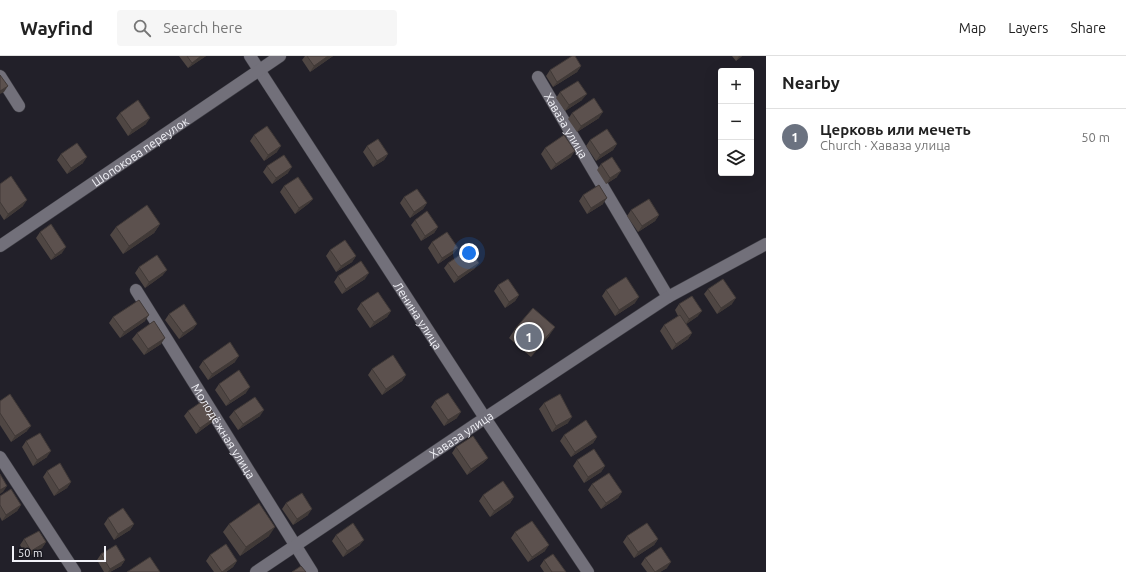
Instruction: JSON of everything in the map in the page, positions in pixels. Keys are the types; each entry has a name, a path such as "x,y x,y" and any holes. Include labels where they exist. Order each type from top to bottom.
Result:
{"street":[{"name":"Ленина улица","path":"250,56 485,418 588,572"},
{"name":"Шопокова переулок","path":"0,246 280,56"},
{"path":"0,76 19,106"},
{"name":"Хаваза улица","path":"538,77 668,297"},
{"name":"Хаваза улица","path":"256,572 668,297 766,244"},
{"name":"Молодёжная улица","path":"136,290 312,572"},
{"path":"0,457 75,572"}],"building":[{"path":"187,56 201,56 192,63"},
{"path":"307,56 328,56 314,66"},
{"path":"572,56 575,56 581,66 557,82 550,70"},
{"path":"0,75 8,86 0,91"},
{"path":"578,81 587,94 569,105 560,92"},
{"path":"594,98 603,112 581,126 572,113"},
{"path":"138,100 150,118 132,130 120,113"},
{"path":"267,126 281,146 268,155 254,135"},
{"path":"607,129 617,144 600,155 590,140"},
{"path":"564,135 575,151 556,164 545,148"},
{"path":"378,139 388,154 377,161 367,146"},
{"path":"77,143 87,157 71,168 61,154"},
{"path":"284,155 292,167 276,178 267,166"},
{"path":"612,157 621,171 610,178 601,164"},
{"path":"11,176 27,200 8,214 0,202 0,184"},
{"path":"298,177 313,199 299,208 284,186"},
{"path":"599,185 607,198 591,208 583,195"},
{"path":"417,189 427,203 414,212 404,197"},
{"path":"649,199 659,215 642,226 631,210"},
{"path":"147,205 160,224 129,246 116,227"},
{"path":"427,211 438,227 425,236 415,220"},
{"path":"51,224 66,247 55,255 40,232"},
{"path":"447,232 458,248 442,258 432,242"},
{"path":"345,240 356,256 341,266 330,250"},
{"path":"469,249 479,263 458,277 448,263"},
{"path":"157,255 167,270 149,282 139,267"},
{"path":"361,261 369,273 346,289 338,276"},
{"path":"626,277 639,297 619,310 606,290"},
{"path":"508,279 519,295 509,302 498,285"},
{"path":"723,279 736,298 721,308 708,289"},
{"path":"378,292 391,311 374,322 361,303"},
{"path":"692,296 702,311 689,319 679,304"},
{"path":"139,300 149,315 124,332 113,317"},
{"path":"184,304 197,324 183,333 169,314"},
{"path":"533,308 555,327 537,348 515,329"},
{"path":"680,315 692,333 676,344 664,325"},
{"path":"154,321 165,338 148,349 137,333"},
{"path":"230,342 239,356 212,374 203,361"},
{"path":"393,355 406,375 386,389 372,369"},
{"path":"239,370 250,387 230,401 219,384"},
{"path":"448,393 461,412 448,420 435,401"},
{"path":"10,394 31,426 15,436 0,413 0,401"},
{"path":"560,394 572,417 556,426 544,403"},
{"path":"255,397 264,410 243,424 234,411"},
{"path":"204,400 216,417 200,428 188,411"},
{"path":"586,420 597,437 575,452 564,435"},
{"path":"40,433 51,451 37,460 26,441"},
{"path":"473,436 488,458 471,469 456,447"},
{"path":"594,449 605,466 588,477 577,460"},
{"path":"60,463 71,482 59,490 47,471"},
{"path":"609,473 622,492 606,503 592,484"},
{"path":"0,474 7,486 0,490"},
{"path":"503,481 514,497 494,511 483,495"},
{"path":"11,489 21,505 6,515 0,505 0,496"},
{"path":"302,493 312,509 297,519 286,503"},
{"path":"259,503 275,527 246,547 229,524"},
{"path":"123,508 134,524 118,534 108,518"},
{"path":"532,521 549,545 532,557 515,532"},
{"path":"353,523 364,540 347,551 336,535"},
{"path":"647,523 658,539 638,552 627,536"},
{"path":"39,531 46,542 31,551 24,539"},
{"path":"226,544 237,561 222,572 210,555"},
{"path":"116,545 125,560 110,569 101,554"},
{"path":"661,547 671,562 655,572 645,558"},
{"path":"553,554 566,572 552,572 544,560"},
{"path":"150,557 160,572 127,572"},
{"path":"301,566 306,572 292,572"}],"place":[{"name":"Церковь или мечеть","path":"529,337"}]}
